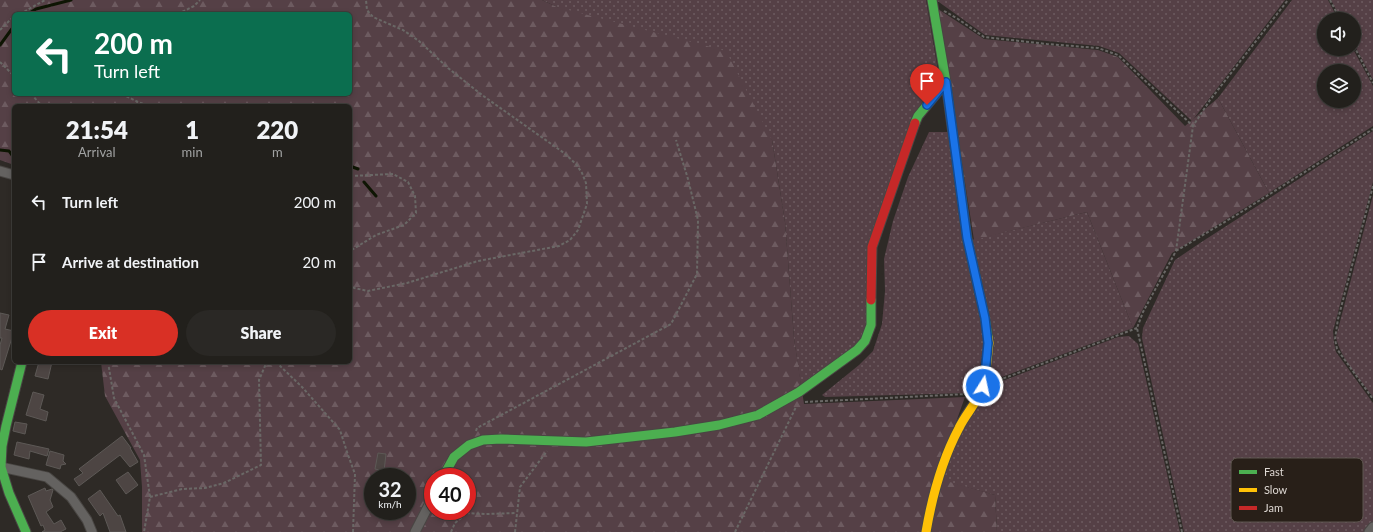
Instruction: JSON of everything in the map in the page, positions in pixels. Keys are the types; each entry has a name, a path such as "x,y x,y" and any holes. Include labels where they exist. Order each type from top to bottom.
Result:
{"street":[{"path":"926,532 929,513 945,459 959,427 983,386 988,343 985,318 967,238 946,82 932,2"},
{"path":"448,468 454,457 469,445 483,440 555,440 586,442 675,432 719,425 758,415 815,382 857,350 865,340 871,325 872,247 910,135 918,116 946,82"},
{"path":"0,170 12,174"},
{"path":"22,364 2,446 1,467 9,493 25,532"},
{"path":"1,467 48,477 71,497 87,520 92,532"},
{"path":"415,532 424,516"},
{"path":"1369,532 1373,527"}],"path":[{"path":"24,12 45,0"},
{"path":"182,12 194,6 200,0"},
{"path":"352,286 354,288 368,291 407,283 478,261 559,246 570,240 578,230 587,204 586,183 576,164 564,153 482,95 448,68 413,37 403,30 373,17 367,10 366,0"},
{"path":"1182,532 1137,328 1143,312 1176,251 1193,126 1210,100 1288,0"},
{"path":"1330,0 1336,12"},
{"path":"932,2 984,37 1098,48 1118,55 1193,126"},
{"path":"0,30 12,19"},
{"path":"1359,56 1373,83"},
{"path":"0,62 12,74"},
{"path":"33,96 40,104"},
{"path":"126,96 144,104"},
{"path":"1176,251 1373,129"},
{"path":"469,445 477,428 672,324 697,274 698,220 688,179 676,140"},
{"path":"352,176 393,174 408,182 415,196 416,213 404,225 376,235 352,250"},
{"path":"1373,186 1338,319 1335,339 1337,349 1373,399"},
{"path":"983,386 1137,328"},
{"path":"108,364 114,398 144,455 150,497 144,532"},
{"path":"150,497 182,489 205,488 224,483 261,466 259,380 265,366 270,364"},
{"path":"278,364 302,387 340,430 355,474 353,532"},
{"path":"735,532 798,402 969,394"},
{"path":"515,532 520,488 555,440"},
{"path":"451,532 455,523 467,513 516,513"}],"green space":[{"path":"0,0 542,0 557,7 726,51 772,140 785,222 794,338 804,404 965,397 936,478 995,495 997,532 142,532 142,487 140,460 105,396 101,364 352,364 352,104 12,104 12,164 0,160"},
{"path":"542,0 926,0 938,71 938,81 928,96 871,239 869,318 863,336 853,349 801,387 794,338 785,222 772,140 557,7"},
{"path":"936,0 1285,0 1192,121 1119,53 1099,46 985,35"},
{"path":"1292,0 1328,0 1334,12 1317,12 1317,56 1357,56 1373,86 1373,126 1269,193 1218,98"},
{"path":"1331,0 1373,0 1373,80 1360,56 1361,12 1337,12"},
{"path":"938,9 984,39 1098,50 1118,57 1185,126 1218,98 1269,193 1172,253 1133,328 1087,212 974,240"},
{"path":"1373,131 1373,182 1333,331 1336,352 1373,403 1373,523 1366,532 1184,532 1142,338 1143,328 1175,260"},
{"path":"929,132 950,132 984,342 977,388 968,393 825,397 822,395 859,365 873,351 882,324 885,291 884,259 893,221 908,177"},
{"path":"1373,195 1373,397 1346,360 1338,345 1336,337"},
{"path":"1087,212 1133,328 994,380 989,379 971,240"},
{"path":"1129,336 1138,344 1180,532 997,532 995,495 940,480 957,437 989,386 1118,337"}],"building":[{"path":"0,313 9,315 5,329 12,331 12,338 2,370 0,369 0,345 2,338 0,338"},
{"path":"38,364 52,364 48,379 35,376"},
{"path":"33,392 44,395 40,409 48,412 46,421 26,415"},
{"path":"15,422 27,424 25,434 13,431"},
{"path":"122,436 131,448 138,462 130,467 120,455 79,486 74,479 83,473 79,469"},
{"path":"17,442 49,449 47,456 30,451 29,459 14,455"},
{"path":"50,451 64,455 63,461 66,464 61,465 60,469 46,465"},
{"path":"378,453 386,454 384,468 375,468"},
{"path":"128,472 138,485 126,494 116,480"},
{"path":"45,488 46,491 53,490 50,500 53,507 46,512 54,524 61,520 66,529 60,532 42,532 45,530 43,525 41,526 28,496"},
{"path":"100,490 118,516 120,515 126,532 110,532 103,513 100,516 88,499"}],"waterway":[{"path":"31,12 36,9 71,0"},
{"path":"0,45 12,29"},
{"path":"0,150 9,151 12,155"},
{"path":"352,167 358,169"},
{"path":"364,182 376,196"}],"traffic: fast":[{"path":"932,0 946,82 967,238 988,337"},
{"path":"915,123 918,116 946,82"},
{"path":"448,468 454,457 469,445 483,440 501,439 586,442 675,432 719,425 758,415 799,392 857,350 865,341 871,325 871,300"},
{"path":"22,364 2,446 1,467 9,493 26,532"}],"traffic: slow":[{"path":"926,532 931,505 953,440 965,417 979,396 983,385 989,343 988,337"}],"traffic: jam":[{"path":"871,300 872,247 915,123"}],"route":[{"path":"927,105 946,82 967,238 985,318 988,343 983,386"}]}
